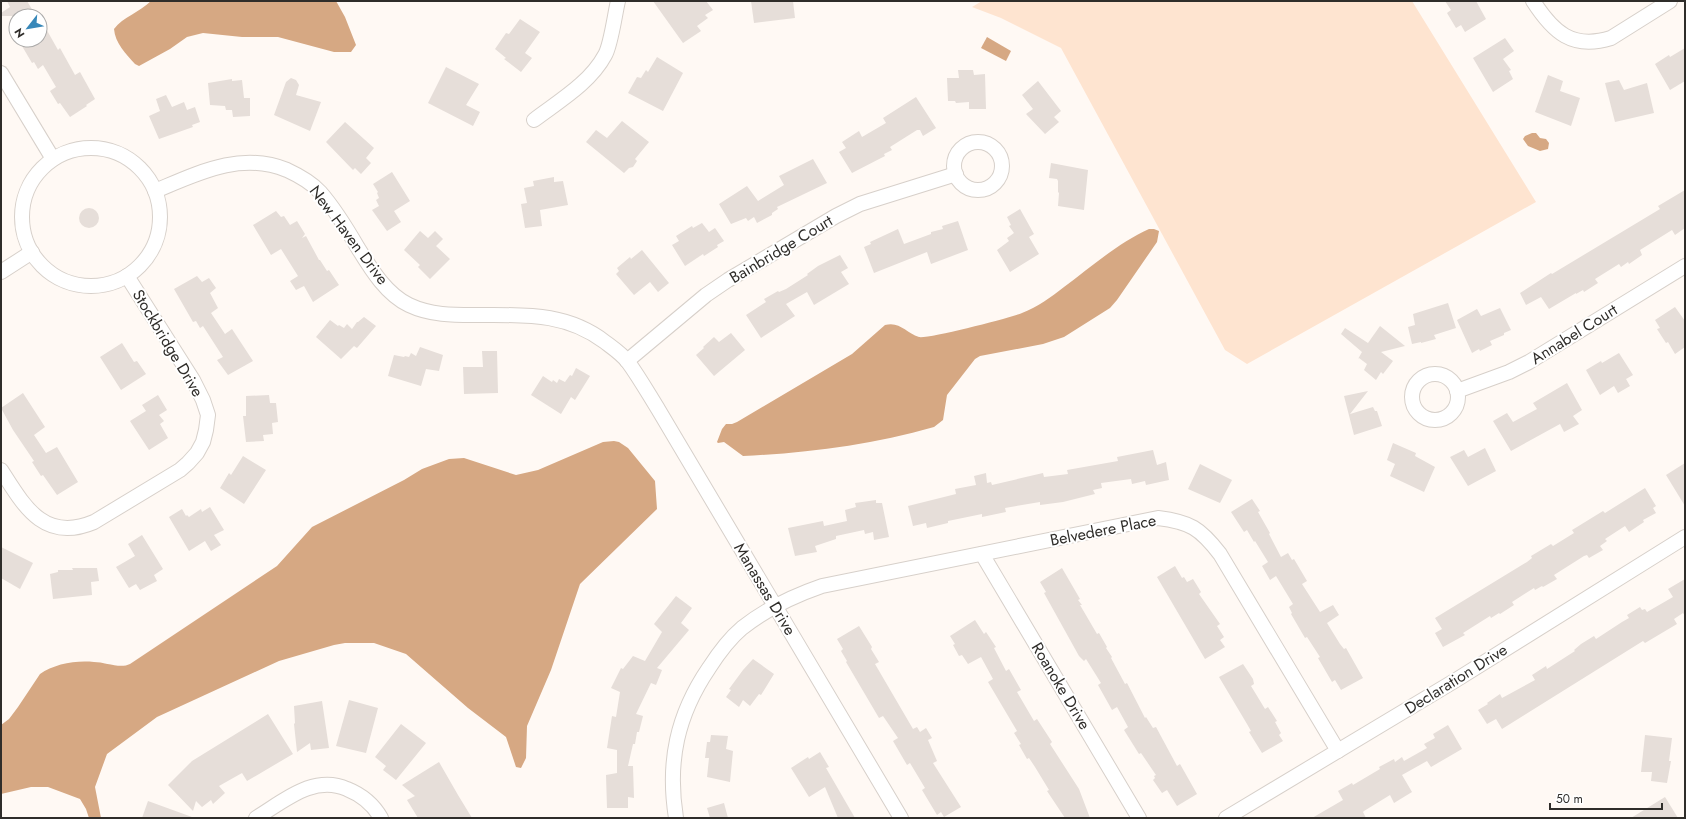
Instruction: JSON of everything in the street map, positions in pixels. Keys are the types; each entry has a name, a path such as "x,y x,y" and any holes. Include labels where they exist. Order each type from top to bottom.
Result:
{"street":[{"path":"534,120 574,90 592,74 606,54 618,1"},
{"path":"1533,1 1552,28 1572,39 1581,42 1591,42 1611,38 1670,1"},
{"path":"1,73 53,159"},
{"path":"77,150 114,151 139,167 148,178 155,191 160,207 160,223 157,239 150,253 140,266 127,276 97,286 82,285 67,281 54,274 42,264 32,252 24,228 22,215 24,202 34,178 53,159 77,150"},
{"name":"New Haven Drive","path":"155,191 216,167 239,162 261,163 278,167 300,176 320,192 337,214 381,281 394,294 409,305 446,315 531,315 552,317 578,326 600,338 616,350 627,361"},
{"name":"Bainbridge Court","path":"627,361 706,295 728,280 836,216 860,204 956,174"},
{"path":"1,272 32,252"},
{"name":"Annabel Court","path":"1457,391 1509,372 1529,362 1685,266"},
{"name":"Stockbridge Drive","path":"1,470 22,504 33,515 56,527 82,527 94,522 180,470 197,453 203,442 208,415 204,400 193,380 127,276"},
{"name":"Manassas Drive","path":"627,361 658,409 901,818"},
{"name":"Belvedere Place","path":"676,818 673,798 674,755 682,718 689,700 719,652 740,630 776,606 806,591 822,586 1158,518 1185,523 1199,530 1208,538 1220,554 1338,751"},
{"name":"Declaration Drive","path":"1226,818 1338,751 1685,537"},
{"name":"Roanoke Drive","path":"982,554 1139,818"},
{"path":"256,818 298,792 327,784 338,784 358,793 375,808 381,818"}],"shaded area":[{"path":"151,1 336,1 345,17 356,45 351,52 334,52 278,37 242,37 203,33 187,37 170,49 139,66 135,64 122,48 116,39 114,29 122,21"},
{"path":"982,1 1412,1 1536,202 1247,364 1225,350 1061,48 1001,18 972,7"},
{"path":"987,37 1011,51 1006,61 981,48"},
{"path":"1536,133 1540,138 1546,139 1549,143 1548,149 1540,151 1528,146 1523,139 1525,136"},
{"path":"1149,229 1159,231 1157,242 1110,308 1064,337 1043,344 980,356 975,359 947,395 943,420 934,427 887,439 839,447 767,455 743,456 724,442 717,442 722,429 726,424 737,422 852,354 885,325 890,324 899,326 914,335 926,337 969,328 1022,313 1044,302 1126,241"},
{"path":"603,442 619,442 628,448 655,481 657,509 580,584 551,670 527,726 526,758 521,768 516,767 506,737 468,708 406,654 374,643 345,643 279,661 157,717 107,754 95,787 101,818 89,818 80,799 48,787 31,787 1,794 1,725 9,719 40,674 58,665 80,662 98,662 122,666 130,664 277,566 312,527 404,480 422,469 449,459 464,458 516,475 538,470"}],"building":[{"path":"7,1 27,1 31,8 8,8 10,7"},
{"path":"653,1 706,1 713,10 705,15 708,18 697,26 701,31 683,43"},
{"path":"751,1 793,1 795,18 754,23"},
{"path":"1445,1 1476,1 1486,19 1465,32 1461,25 1456,28 1447,13 1451,10"},
{"path":"8,8 8,16 1,16 1,13"},
{"path":"520,19 540,32 525,53 532,58 521,72 504,59 506,58 495,49 506,33 509,34"},
{"path":"48,32 58,50 60,48 75,75 80,72 95,99 70,117 60,103 58,104 50,91 56,87 43,65 38,69 34,62 32,63 23,48 48,48"},
{"path":"1505,38 1514,51 1503,59 1511,70 1509,71 1513,79 1493,92 1473,58"},
{"path":"1685,48 1685,81 1670,90 1655,64 1669,55 1670,57"},
{"path":"657,57 683,73 663,111 628,93 637,77 641,78 646,70 648,72"},
{"path":"446,67 479,84 466,105 480,112 473,126 428,103"},
{"path":"958,70 973,70 974,75 985,74 986,109 969,109 969,102 956,103 955,101 948,101 947,78 959,78"},
{"path":"1548,75 1563,81 1560,91 1580,98 1571,126 1535,112"},
{"path":"291,78 296,80 299,85 296,95 321,102 310,131 274,115 286,82"},
{"path":"232,79 232,81 242,80 244,98 250,98 250,116 233,117 232,110 226,110 225,106 210,105 208,83"},
{"path":"1619,80 1624,90 1647,83 1654,113 1615,122 1605,83"},
{"path":"1038,81 1061,111 1054,117 1059,122 1045,134 1026,114 1033,109 1022,95"},
{"path":"166,95 172,107 184,102 187,110 195,107 200,122 192,125 193,127 159,139 149,116 160,111 156,99"},
{"path":"916,97 936,128 923,136 920,130 917,130 890,147 892,150 884,154 885,156 852,173 839,152 846,148 842,142 859,131 862,137 886,123 883,118"},
{"path":"622,121 649,142 635,159 637,161 633,167 629,168 624,173 586,142 596,130 607,138"},
{"path":"345,122 374,148 366,158 371,163 361,174 355,168 353,170 326,142"},
{"path":"813,159 827,183 777,207 778,209 772,213 772,215 757,223 754,217 748,221 746,218 731,224 719,204 747,186 758,201 784,185 779,176"},
{"path":"1051,163 1088,170 1084,210 1058,206 1058,181 1057,179 1049,178"},
{"path":"392,172 410,201 394,211 401,222 387,231 372,210 379,206 376,200 379,198 378,192 373,184"},
{"path":"554,177 554,182 563,181 568,205 540,210 542,226 525,228 521,204 527,203 524,188 534,186 533,181"},
{"path":"1685,190 1685,228 1675,235 1672,230 1640,250 1642,255 1629,264 1628,262 1621,267 1619,264 1595,279 1598,283 1584,292 1583,290 1576,293 1549,309 1541,297 1526,305 1520,293 1551,273 1552,274 1660,209 1658,206"},
{"path":"89,208 96,211 99,218 96,225 89,228 82,225 79,218 82,211"},
{"path":"1020,209 1034,234 1029,237 1039,254 1010,272 997,250 1009,241 1007,238 1014,233 1009,226 1011,225 1007,217"},
{"path":"276,211 281,217 284,216 290,225 297,221 305,234 302,238 306,236 319,260 327,271 329,270 339,285 313,302 304,286 296,290 290,281 298,276 281,249 271,255 253,225"},
{"path":"958,221 968,250 931,264 927,252 874,273 864,247 871,244 870,242 898,229 904,244 931,234 931,232 943,229 942,226"},
{"path":"702,223 709,232 715,228 724,241 704,256 703,254 685,266 672,245 679,241 676,236 692,226 693,228"},
{"path":"420,231 428,238 435,231 443,239 436,246 450,259 430,279 418,267 420,265 404,250"},
{"path":"642,250 669,283 658,292 650,282 634,295 616,274 619,271 617,268 630,257 631,259"},
{"path":"840,255 848,268 841,272 849,284 814,305 807,292 786,304 795,316 761,338 746,315 766,302 764,299 778,291 779,292 786,289 808,275 807,274 818,266"},
{"path":"197,276 202,282 209,278 216,288 210,293 218,308 211,313 225,334 232,329 253,361 228,375 217,360 223,357 203,326 200,328 196,321 193,322 174,289"},
{"path":"1448,303 1456,328 1434,335 1436,339 1412,344 1408,327 1415,325 1413,314"},
{"path":"1675,307 1685,321 1685,347 1675,354 1668,342 1666,343 1657,329 1660,328 1655,320"},
{"path":"1500,308 1511,330 1490,341 1492,345 1472,353 1457,320 1477,309 1481,316"},
{"path":"364,317 376,326 357,348 354,346 341,359 316,337 330,320 338,326 339,325 344,328 347,324 352,329 357,322"},
{"path":"1380,326 1405,346 1381,352 1393,361 1383,374 1381,372 1376,380 1364,370 1367,364 1359,358 1358,359 1362,352 1341,334 1345,328 1368,343"},
{"path":"731,333 745,350 714,376 696,355 714,337 719,342"},
{"path":"122,343 134,362 137,361 146,374 121,390 100,357"},
{"path":"420,347 443,355 439,371 426,369 421,386 388,376 394,355 409,357 411,353 416,356"},
{"path":"482,351 497,351 498,393 464,394 463,367 483,367"},
{"path":"1619,353 1633,375 1626,379 1630,386 1618,393 1614,386 1600,395 1586,370"},
{"path":"576,368 590,376 575,400 571,397 561,414 531,395 543,376 552,382 553,380 557,383 559,379 565,382 570,375 572,376"},
{"path":"1567,383 1582,410 1573,416 1579,424 1564,432 1560,424 1511,451 1493,421 1507,413 1513,422 1537,409 1533,403"},
{"path":"1368,391 1350,414 1373,407 1375,411 1377,411 1382,426 1354,435 1344,396"},
{"path":"23,393 45,427 34,435 46,453 57,447 78,482 57,495 43,475 41,476 32,462 34,461 13,430 1,408"},
{"path":"158,395 167,410 159,415 164,421 160,424 168,438 149,450 130,421 146,411 142,405"},
{"path":"269,395 270,403 276,403 278,422 272,423 273,434 263,435 264,441 246,442 243,416 246,416 246,396"},
{"path":"1393,443 1416,453 1415,456 1435,467 1424,492 1390,476 1395,464 1387,460"},
{"path":"1485,448 1496,471 1468,486 1450,457 1464,450 1468,457"},
{"path":"1153,450 1157,465 1166,462 1169,480 1146,485 1145,481 1132,484 1131,479 1101,483 1102,488 1093,490 1095,494 1063,502 1040,505 1040,502 1005,508 1006,512 982,517 982,514 948,521 948,523 927,528 926,523 913,526 908,506 956,494 955,489 976,485 974,476 986,473 987,483 991,482 992,485 1043,473 1044,477 1068,474 1067,470 1118,461 1117,457"},
{"path":"243,456 266,470 244,504 220,488 229,473 231,475"},
{"path":"1685,463 1685,506 1666,475"},
{"path":"1200,464 1232,480 1220,503 1188,489"},
{"path":"1645,488 1656,506 1653,508 1656,513 1643,520 1644,522 1629,532 1625,526 1605,539 1607,541 1600,546 1603,550 1589,558 1587,555 1584,556 1554,575 1557,579 1543,587 1542,586 1535,590 1534,588 1512,602 1514,605 1500,614 1499,613 1491,618 1490,616 1463,633 1465,635 1443,647 1435,633 1442,629 1435,618 1527,562 1532,558 1531,556 1551,544 1553,546 1574,533 1572,530 1603,511 1605,513"},
{"path":"1252,499 1260,511 1258,512 1281,557 1288,553 1292,560 1294,559 1307,581 1302,584 1320,612 1333,605 1339,615 1327,623 1340,644 1344,649 1346,648 1363,678 1341,690 1335,680 1332,682 1318,658 1320,657 1307,637 1305,638 1291,614 1292,613 1289,607 1293,604 1276,576 1270,580 1262,566 1268,562 1247,530 1244,532 1231,512"},
{"path":"876,500 876,503 882,503 889,537 874,540 873,532 865,534 864,530 836,536 836,539 815,546 817,552 795,556 788,528 823,521 824,526 847,521 845,510 856,507 855,503"},
{"path":"210,507 224,530 214,535 221,545 211,551 205,541 189,551 169,517 182,509 186,516 187,515 189,517 201,509 202,512"},
{"path":"142,535 163,569 154,575 157,581 140,590 136,584 129,588 116,567 135,556 128,544"},
{"path":"1,547 33,563 20,589 1,578"},
{"path":"1175,566 1182,578 1184,577 1187,582 1193,579 1201,592 1199,594 1220,624 1217,626 1224,637 1220,640 1225,647 1205,659 1157,577"},
{"path":"72,568 97,568 99,581 91,582 92,595 53,599 50,574 58,572 58,570 73,570"},
{"path":"1062,568 1080,599 1078,600 1082,605 1080,605 1097,634 1099,633 1125,684 1127,683 1145,718 1146,717 1153,728 1156,727 1177,766 1180,764 1197,794 1177,806 1167,790 1162,793 1153,780 1155,778 1154,776 1156,775 1141,753 1139,754 1124,730 1128,727 1117,707 1112,710 1098,685 1101,683 1086,659 1084,661 1079,656 1044,593 1046,592 1040,582"},
{"path":"1685,579 1685,616 1683,613 1674,619 1677,624 1645,643 1643,641 1502,729 1496,719 1487,724 1478,710 1488,704 1487,703 1500,694 1502,698 1535,680 1532,675 1546,666 1547,669 1575,651 1574,650 1581,644 1594,636 1596,639 1629,618 1627,615 1640,607 1642,610 1645,609 1647,612 1673,597 1668,589"},
{"path":"676,596 692,608 681,623 689,630 657,668 662,670 656,685 651,683 636,714 643,716 639,732 637,732 635,744 633,744 628,766 633,766 634,798 628,797 628,808 607,808 606,775 617,773 617,750 607,748 612,716 616,717 620,692 611,688 621,668 623,669 633,656 645,661 662,632 654,624"},
{"path":"975,620 984,634 986,632 996,647 994,648 1006,671 1009,669 1021,690 1017,692 1034,721 1037,719 1052,742 1050,744 1079,789 1090,818 1065,818 1047,791 1049,790 1035,767 1029,758 1027,759 1019,745 1021,744 1014,733 1017,731 988,682 993,679 981,657 968,664 962,655 959,656 953,645 955,644 950,636"},
{"path":"859,626 879,662 875,664 913,729 917,727 920,732 926,728 932,738 928,740 937,761 933,763 961,807 944,817 941,812 937,815 922,790 925,788 910,763 907,765 893,741 898,738 883,716 879,718 841,651 843,649 837,639"},
{"path":"753,659 774,674 761,695 759,694 750,706 743,700 739,707 726,697 731,690 729,689"},
{"path":"1243,664 1253,679 1254,684 1251,686 1265,709 1268,707 1277,721 1275,722 1281,733 1279,735 1283,741 1262,753 1249,732 1251,731 1219,677"},
{"path":"349,700 378,708 366,753 336,746"},
{"path":"322,701 329,748 311,750 310,743 297,752 294,706"},
{"path":"268,714 293,754 247,781 242,773 219,786 225,793 213,804 211,800 202,807 196,801 193,811 168,785 192,761"},
{"path":"401,724 426,743 396,780 383,770 386,766 375,757"},
{"path":"1448,725 1462,749 1431,767 1427,761 1402,775 1412,792 1394,803 1390,795 1364,811 1363,812 1366,818 1312,818 1343,800 1338,791 1352,783 1353,785 1380,769 1379,767 1394,759 1395,762 1402,757 1404,761 1427,748 1424,744 1435,738 1433,734"},
{"path":"711,735 728,736 726,749 733,751 730,782 707,777 709,758 705,758 707,742 710,742"},
{"path":"1645,735 1672,738 1669,761 1671,761 1667,783 1651,781 1652,772 1641,772"},
{"path":"820,752 829,767 826,768 855,818 838,818 825,787 809,797 791,768 808,757 809,759"},
{"path":"439,762 472,818 418,818 407,800 415,796 402,785"},
{"path":"1665,797 1678,818 1631,818"},
{"path":"148,801 192,817 142,818"},
{"path":"724,803 728,818 710,818 707,808"}]}
